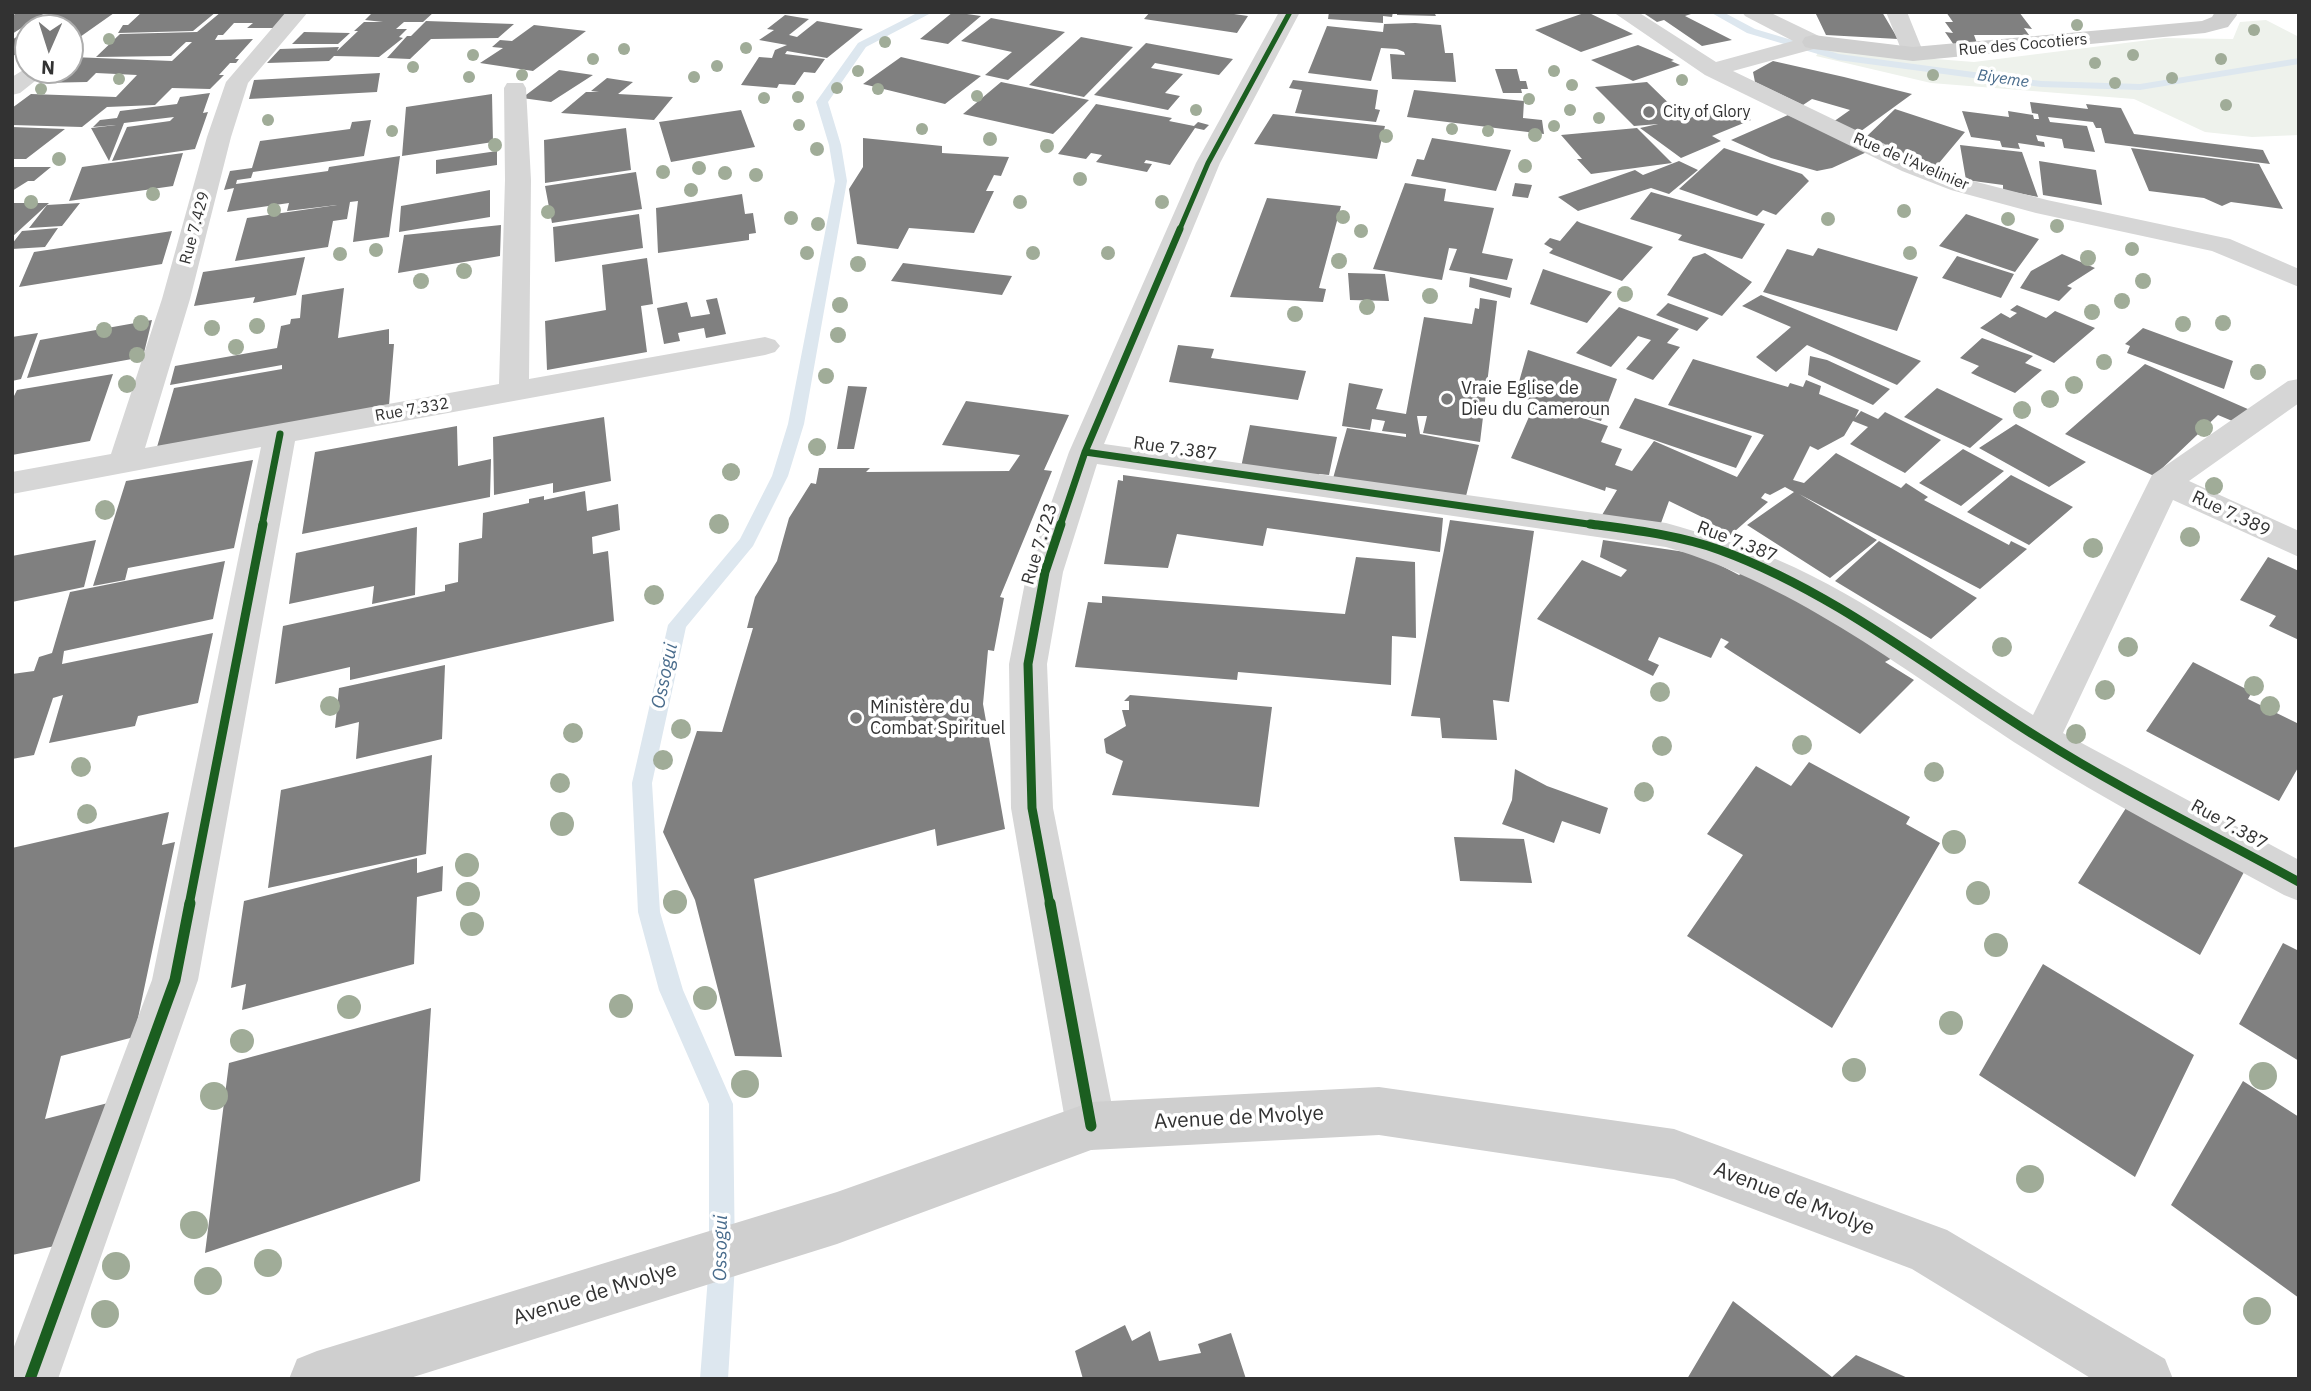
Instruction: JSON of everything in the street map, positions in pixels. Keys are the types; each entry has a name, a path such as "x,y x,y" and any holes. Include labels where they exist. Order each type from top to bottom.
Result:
{"main road":[{"name":"Rue des Cocotiers","path":"1813,42 1913,54 2014,47 2205,27 2220,22 2226,15 2225,12"},
{"name":"Avenue de Mvolye","path":"317,1379 837,1217 1091,1126 1379,1111 1674,1154 1928,1249 2145,1379"}],"street":[{"name":"Rue 7.429","path":"124,463 176,299 219,137 237,82 298,12"},
{"name":"Rue 7.723","path":"1091,1126 1032,808 1028,664 1045,572 1085,452 1208,163 1290,12"},
{"path":"1623,12 1713,70 1813,42"},
{"path":"1752,12 1813,42"},
{"path":"1896,12 1913,54"},
{"name":"Rue de l'Avelinier","path":"1713,70 1912,166 1960,185 2045,207 2220,245 2299,279"},
{"path":"514,391 518,180 515,88"},
{"name":"Rue 7.332","path":"12,483 765,346"},
{"path":"2040,739 2164,483 2299,388"},
{"path":"30,1379 176,980 280,434"},
{"name":"Rue 7.387","path":"1085,452 1665,535 1704,544 1763,567 1868,625 2040,739 2299,882"},
{"name":"Rue 7.389","path":"2164,483 2299,545"}],"shaded area":[{"path":"2266,20 2299,37 2299,135 2252,137 2205,132 2134,99 1931,83 1816,56 1820,50 1974,62 2165,38 2233,39 2240,22"}],"building":[{"path":"18,12 45,13 43,14 15,14"},
{"path":"142,12 216,12 193,31 118,33 123,25 128,25"},
{"path":"221,12 290,12 274,28 247,28 253,23 234,23 223,35 218,35 215,40 253,39 235,59 239,59 236,63 230,63 219,75 224,75 210,89 172,88 155,105 107,107 82,127 12,125 12,108 31,94 116,97 137,75 96,73 84,82 84,57 172,61 192,42 186,42 171,56 96,57 120,34 197,32"},
{"path":"373,12 434,12 423,22 404,22 396,29 407,29 399,37 403,38 379,57 334,56 329,61 267,63 280,49 339,47 337,51 364,22 383,22 365,20"},
{"path":"953,12 981,16 948,44 920,39"},
{"path":"1150,12 1220,12 1248,16 1237,33 1144,19"},
{"path":"1329,12 1393,12 1392,17 1383,16 1383,23 1328,19"},
{"path":"1397,12 1434,12 1436,16 1397,15"},
{"path":"1587,12 1633,34 1581,52 1535,30"},
{"path":"1642,12 1697,12 1685,16 1732,40 1702,46 1664,20 1657,22"},
{"path":"1815,12 1882,12 1898,39 1826,35"},
{"path":"1946,12 2019,12 2032,29 2024,28 2029,35 1974,35 1977,43 1954,45 1945,32 1953,33 1945,22 1953,22"},
{"path":"114,13 84,34 84,14 51,14"},
{"path":"14,15 12,34 12,16"},
{"path":"785,15 809,19 789,35 797,37 817,21 863,29 827,58 787,51 785,54 825,59 815,73 804,72 795,85 779,84 777,88 741,85 759,57 772,58 775,50 787,45 759,40 774,30 767,29"},
{"path":"991,18 1065,32 1008,80 985,75 1012,52 961,41"},
{"path":"426,21 514,24 498,38 431,39 410,59 387,58 407,36 411,36"},
{"path":"1384,24 1441,25 1445,53 1453,53 1456,82 1392,79 1390,54 1405,55 1404,52 1381,48 1371,81 1308,73 1327,26 1383,32"},
{"path":"534,25 586,31 533,71 480,63 503,48 492,47 500,40 512,41"},
{"path":"304,32 350,33 338,44 292,44"},
{"path":"1081,37 1133,47 1084,97 1029,85"},
{"path":"14,39 14,55 12,55"},
{"path":"1146,43 1233,59 1219,75 1155,63 1151,68 1183,74 1165,93 1180,96 1168,110 1094,95"},
{"path":"1638,45 1680,65 1633,81 1591,60"},
{"path":"901,57 981,76 945,104 863,84"},
{"path":"1773,61 1912,94 1857,134 1833,122 1850,110 1812,99 1803,105 1755,82 1753,72"},
{"path":"1495,69 1517,69 1520,81 1526,81 1528,89 1521,89 1522,93 1503,93"},
{"path":"559,70 593,75 551,102 522,98"},
{"path":"380,73 377,92 249,99 254,80"},
{"path":"607,78 633,82 618,94 673,97 654,120 561,113 586,92 599,92 591,91"},
{"path":"1293,80 1378,90 1375,109 1380,110 1376,122 1295,113 1302,90 1289,88"},
{"path":"1001,82 1089,100 1053,134 963,114"},
{"name":"City of Glory","path":"1647,82 1686,120 1719,104 1751,120 1712,136 1721,141 1681,158 1640,128 1658,124 1634,126 1595,87"},
{"path":"1414,90 1524,101 1523,118 1542,120 1544,134 1407,117"},
{"path":"210,93 203,113 208,112 195,149 112,161 127,127 170,121 174,117 124,123 109,161 91,128 116,125 93,127 100,120 117,118 120,111 177,104 180,97"},
{"path":"492,94 493,142 402,156 406,107"},
{"path":"2030,102 2088,109 2086,104 2121,108 2134,134 2263,150 2270,164 2105,143 2101,128 2096,128 2093,122 2048,117 2050,122 2087,126 2095,152 2064,148 2062,139 2036,135 2038,141 2044,142 2045,147 2018,143 2020,149 2002,147 2000,141 1971,137 1962,111 2009,117 2008,111 2033,115 2034,119 2039,119 2038,114 2032,113"},
{"path":"1096,104 1172,118 1169,121 1194,126 1198,122 1209,125 1204,130 1195,128 1170,165 1146,160 1144,163 1152,164 1147,172 1096,162 1102,155 1091,153 1086,159 1058,154"},
{"path":"1895,109 1965,132 1934,169 1865,138"},
{"path":"741,110 755,147 671,162 659,122"},
{"path":"1273,114 1385,126 1377,159 1254,144"},
{"path":"1788,115 1869,151 1832,168 1817,171 1771,158 1731,140"},
{"path":"371,120 364,156 253,172 251,178 237,180 236,184 328,171 329,167 400,156 389,237 353,242 358,201 350,202 347,219 333,221 328,247 235,261 247,218 337,205 287,211 289,203 227,212 234,188 224,190 230,171 252,168 260,141 350,129 352,122"},
{"path":"12,127 65,129 26,159 12,159"},
{"path":"626,128 631,170 545,183 544,140"},
{"path":"1637,128 1672,163 1591,174 1561,135"},
{"path":"863,138 942,146 942,153 1009,157 1001,176 994,175 986,191 994,191 974,233 909,228 898,249 857,244 849,189 863,167"},
{"path":"1432,138 1511,150 1496,191 1411,176 1417,159 1424,160"},
{"path":"1960,145 2022,152 2038,197 2003,190 2003,185 1966,180"},
{"path":"1724,148 1802,174 1809,181 1776,215 1763,210 1757,216 1679,189"},
{"path":"2131,148 2259,164 2283,209 2231,202 2222,206 2204,198 2149,191"},
{"path":"497,151 497,165 436,174 436,160"},
{"path":"183,153 173,186 69,201 82,167"},
{"path":"1679,161 1698,170 1669,194 1651,188 1578,211 1558,197 1635,170 1643,175"},
{"path":"2039,161 2096,170 2102,205 2043,195"},
{"path":"12,167 51,167 34,181 28,181 12,191"},
{"path":"636,172 642,209 552,223 545,186"},
{"path":"1405,183 1446,189 1444,201 1494,208 1482,253 1513,259 1507,280 1449,270 1457,249 1449,248 1442,280 1373,269"},
{"path":"1515,183 1532,185 1528,198 1512,196"},
{"path":"490,190 490,217 399,232 401,206"},
{"path":"1651,192 1765,224 1742,259 1678,240 1682,235 1630,219"},
{"path":"742,194 745,214 753,213 756,233 749,234 749,240 658,253 656,208"},
{"path":"1267,198 1341,206 1319,288 1326,289 1323,302 1230,297"},
{"path":"12,203 49,203 12,237"},
{"path":"80,203 62,226 29,228 47,205"},
{"path":"639,214 643,248 555,262 553,227"},
{"path":"1966,214 2039,239 2015,272 1939,246"},
{"path":"1577,221 1653,247 1622,281 1549,253 1553,249 1544,244 1550,238 1560,241"},
{"path":"501,225 500,256 398,273 404,235"},
{"path":"58,228 45,247 12,249 12,244 22,231"},
{"path":"172,231 162,264 19,287 34,252"},
{"path":"1818,248 1918,277 1897,331 1763,292 1787,249 1813,256"},
{"path":"1705,253 1752,282 1722,316 1667,295 1693,257"},
{"path":"2062,254 2095,268 2067,286 2072,288 2059,301 2020,288 2031,271"},
{"path":"1957,256 2014,274 2001,298 1942,278"},
{"path":"305,257 296,295 253,303 255,297 194,306 203,272"},
{"path":"647,258 653,304 641,306 647,352 547,370 545,321 606,310 602,265"},
{"path":"903,263 1012,276 1002,295 891,281"},
{"path":"1543,269 1612,292 1587,323 1530,304"},
{"path":"1348,273 1385,274 1389,301 1350,300"},
{"path":"1470,277 1512,288 1510,298 1469,287"},
{"path":"344,288 338,338 389,329 389,344 394,344 389,405 157,447 174,388 282,369 282,365 170,385 175,366 277,348 281,326 290,324 291,319 300,318 302,295"},
{"path":"1761,295 1921,361 1897,385 1807,345 1776,372 1756,357 1791,327 1742,306"},
{"path":"717,298 726,334 706,338 704,328 678,333 680,341 664,344 657,308 687,302 691,317 710,314 706,300"},
{"name":"Vraie Eglise de Dieu du Cameroun","path":"1480,298 1497,301 1480,442 1423,433 1427,416 1417,416 1420,434 1479,445 1465,500 1332,482 1347,428 1406,437 1406,434 1382,431 1385,421 1372,419 1370,430 1342,426 1349,383 1383,389 1376,409 1406,414 1424,317 1472,324 1475,308 1479,309"},
{"path":"1668,303 1709,318 1697,331 1656,315"},
{"path":"2017,305 2046,318 2055,311 2095,328 2054,363 1980,328 2001,313 2010,318 2017,313 2010,310"},
{"path":"1619,307 1679,329 1667,343 1680,347 1653,380 1626,369 1651,340 1638,336 1611,367 1576,353"},
{"path":"152,320 143,357 27,378 40,340"},
{"path":"2143,328 2233,361 2224,389 2127,353 2130,346 2125,344"},
{"path":"38,333 21,379 12,381 12,337"},
{"path":"1982,338 2033,356 2025,363 2042,370 2015,393 1971,373 1979,366 1960,358"},
{"path":"1178,345 1214,349 1211,358 1306,371 1298,400 1169,382"},
{"path":"1528,350 1617,379 1601,421 1515,396"},
{"path":"1810,356 1827,360 1890,389 1873,405 1808,375"},
{"path":"1693,359 1788,387 1790,383 1803,387 1806,380 1821,386 1819,394 1859,410 1855,418 1861,411 1878,419 1885,412 1941,440 1905,473 1850,444 1868,427 1853,421 1844,436 1818,450 1810,446 1793,480 1804,483 1836,453 1901,488 1906,483 1928,497 1924,500 2009,545 2011,541 2027,549 1980,589 1799,494 1877,540 1830,578 1747,525 1794,492 1785,487 1770,495 1765,493 1761,498 1768,502 1726,539 1698,533 1706,519 1669,501 1661,523 1602,515 1617,490 1606,487 1605,491 1511,458 1535,403 1608,426 1601,442 1622,449 1615,465 1632,471 1654,441 1737,477 1764,435 1668,405"},
{"path":"2145,364 2250,410 2237,423 2218,415 2154,476 2065,434"},
{"path":"113,374 90,441 12,455 12,400 17,390"},
{"path":"848,386 867,387 854,449 837,449"},
{"path":"1937,388 2003,419 1970,448 1904,417"},
{"path":"1635,398 1752,436 1736,468 1619,428"},
{"name":"Ministère du Combat Spirituel","path":"966,401 1069,415 1044,470 1052,471 1000,597 1004,598 994,651 988,650 983,704 1005,829 937,846 935,829 754,879 782,1057 735,1056 695,900 663,832 697,731 722,732 753,628 747,628 755,597 777,561 789,518 811,483 816,484 819,468 870,468 866,472 1009,471 1020,455 942,445"},
{"path":"604,417 611,481 553,493 553,483 494,495 493,437"},
{"path":"2016,424 2086,462 2049,487 1979,448"},
{"path":"1250,425 1337,437 1329,475 1319,474 1317,482 1240,472"},
{"path":"457,426 458,466 491,459 490,497 302,534 315,452"},
{"path":"1963,449 2004,471 1961,506 1919,483"},
{"path":"253,460 234,548 128,568 125,580 93,586 126,481"},
{"path":"1123,475 1443,518 1440,552 1267,528 1263,546 1177,534 1168,568 1104,564 1118,480 1123,481"},
{"path":"2011,475 2073,507 2029,545 1967,512"},
{"path":"585,491 587,511 618,504 620,530 592,537 593,554 608,551 614,621 350,680 350,667 275,684 283,626 445,591 445,585 458,582 459,543 482,538 483,513 529,503 529,499 544,496 544,500"},
{"path":"1450,520 1534,531 1509,702 1493,700 1497,740 1442,738 1440,718 1411,716"},
{"path":"417,527 415,595 372,604 374,586 289,604 296,553"},
{"path":"96,540 84,587 12,602 12,556"},
{"path":"1603,540 1699,554 1739,575 1743,572 1754,573 1892,658 1885,662 1914,680 1860,734 1724,647 1729,642 1721,638 1711,658 1659,637 1648,660 1659,665 1653,676 1537,619 1582,560 1621,577 1627,570 1600,557"},
{"path":"1879,541 1977,598 1931,639 1835,581"},
{"path":"1356,557 1415,562 1416,638 1392,636 1391,685 1238,672 1237,680 1075,667 1088,602 1102,603 1102,596 1345,614"},
{"path":"2268,557 2299,571 2299,640 2269,626 2276,616 2240,600"},
{"path":"225,561 213,619 64,651 62,664 213,633 198,703 138,716 135,726 49,743 63,695 53,698 34,755 12,759 12,674 34,671 39,657 52,653 70,592"},
{"path":"2193,662 2252,692 2248,699 2299,724 2299,766 2279,801 2146,731"},
{"path":"445,665 442,739 356,759 359,722 335,728 339,688"},
{"path":"1130,695 1272,707 1259,807 1112,795 1123,761 1106,753 1104,739 1126,726 1122,710 1129,710 1129,701 1124,701"},
{"path":"432,755 426,854 268,888 281,790"},
{"path":"1809,762 1910,817 1906,824 1940,843 1832,1028 1687,936 1743,855 1707,834 1756,766 1791,786"},
{"path":"1515,769 1547,786 1608,808 1600,834 1562,821 1554,843 1502,824 1512,800"},
{"path":"2126,808 2244,872 2200,955 2078,883"},
{"path":"169,812 162,845 175,842 134,1037 61,1056 45,1119 112,1102 74,1242 12,1255 12,848"},
{"path":"1454,837 1524,839 1532,883 1460,881"},
{"path":"417,858 417,873 443,866 442,891 417,897 414,964 242,1010 246,984 231,988 244,901"},
{"path":"2283,943 2299,951 2299,1061 2239,1024"},
{"path":"2043,964 2194,1055 2135,1177 1979,1075"},
{"path":"431,1008 420,1181 205,1253 229,1063"},
{"path":"2243,1081 2299,1117 2299,1298 2171,1205"},
{"path":"1733,1301 1832,1377 1856,1355 1910,1379 1687,1379"},
{"path":"1125,1325 1132,1341 1150,1331 1159,1361 1201,1353 1198,1344 1231,1333 1246,1379 1083,1379 1075,1351"}],"waterway":[{"name":"Ossogui","path":"714,1379 722,1264 721,1104 671,990 649,912 642,783 677,625 747,542 780,476 796,424 841,181 835,145 822,102 862,45 928,12"},
{"name":"Biyeme","path":"1715,12 1751,31 1838,57 2041,84 2140,87 2299,61"}],"cycle path":[{"path":"1091,1126 1032,808 1028,664 1045,572 1085,452 1208,163 1290,12"},
{"path":"30,1379 175,980 280,434"},
{"path":"1085,452 1666,535 1718,550 1767,569 1814,593 1861,620 2071,758 2299,882"}],"place":[{"name":"City of Glory","path":"1649,112"},
{"name":"Vraie Eglise de Dieu du Cameroun","path":"1447,399"},
{"name":"Ministère du Combat Spirituel","path":"856,718"}]}
